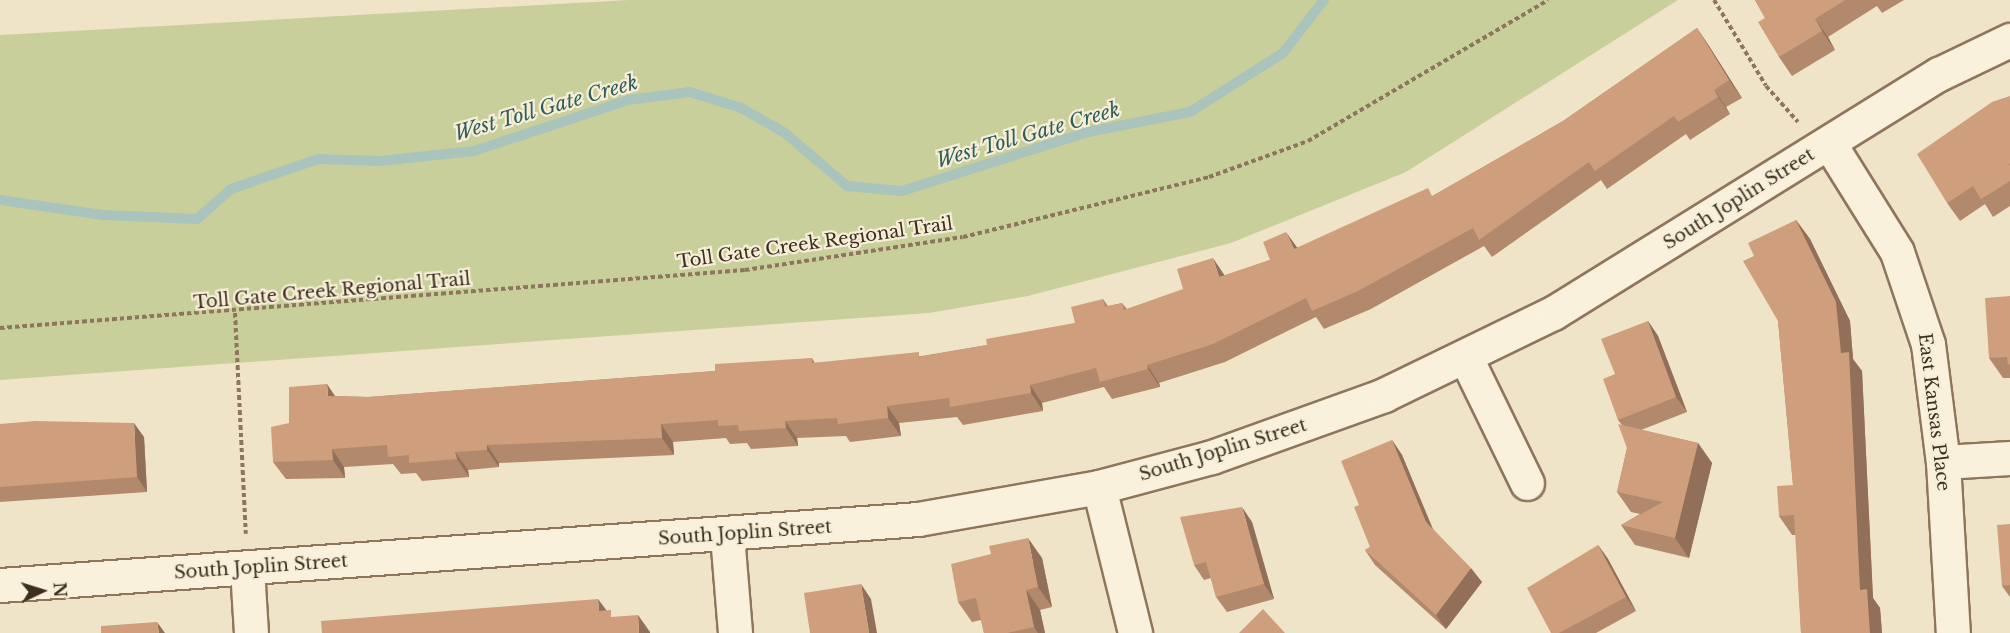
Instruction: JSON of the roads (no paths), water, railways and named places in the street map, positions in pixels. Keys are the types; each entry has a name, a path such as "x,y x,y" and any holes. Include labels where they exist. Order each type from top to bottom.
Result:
{"street":[{"name":"South Joplin Street","path":"0,585 727,535 918,519 1098,487 1299,428 1467,358 1612,278 1948,69 2010,40"},
{"name":"East Kansas Place","path":"1829,143 1897,252 1916,296 1928,344 1942,462 1953,633"},
{"path":"1467,358 1527,483"},
{"path":"1942,462 2010,458"},
{"path":"1098,487 1135,633"},
{"path":"727,535 735,633"},
{"path":"247,568 251,633"}],"waterway":[{"name":"West Toll Gate Creek","path":"0,200 103,215 197,219 231,189 318,159 380,161 474,151 628,100 690,92 741,108 785,133 847,186 902,191 1088,132 1190,112 1283,53 1324,0"}]}
